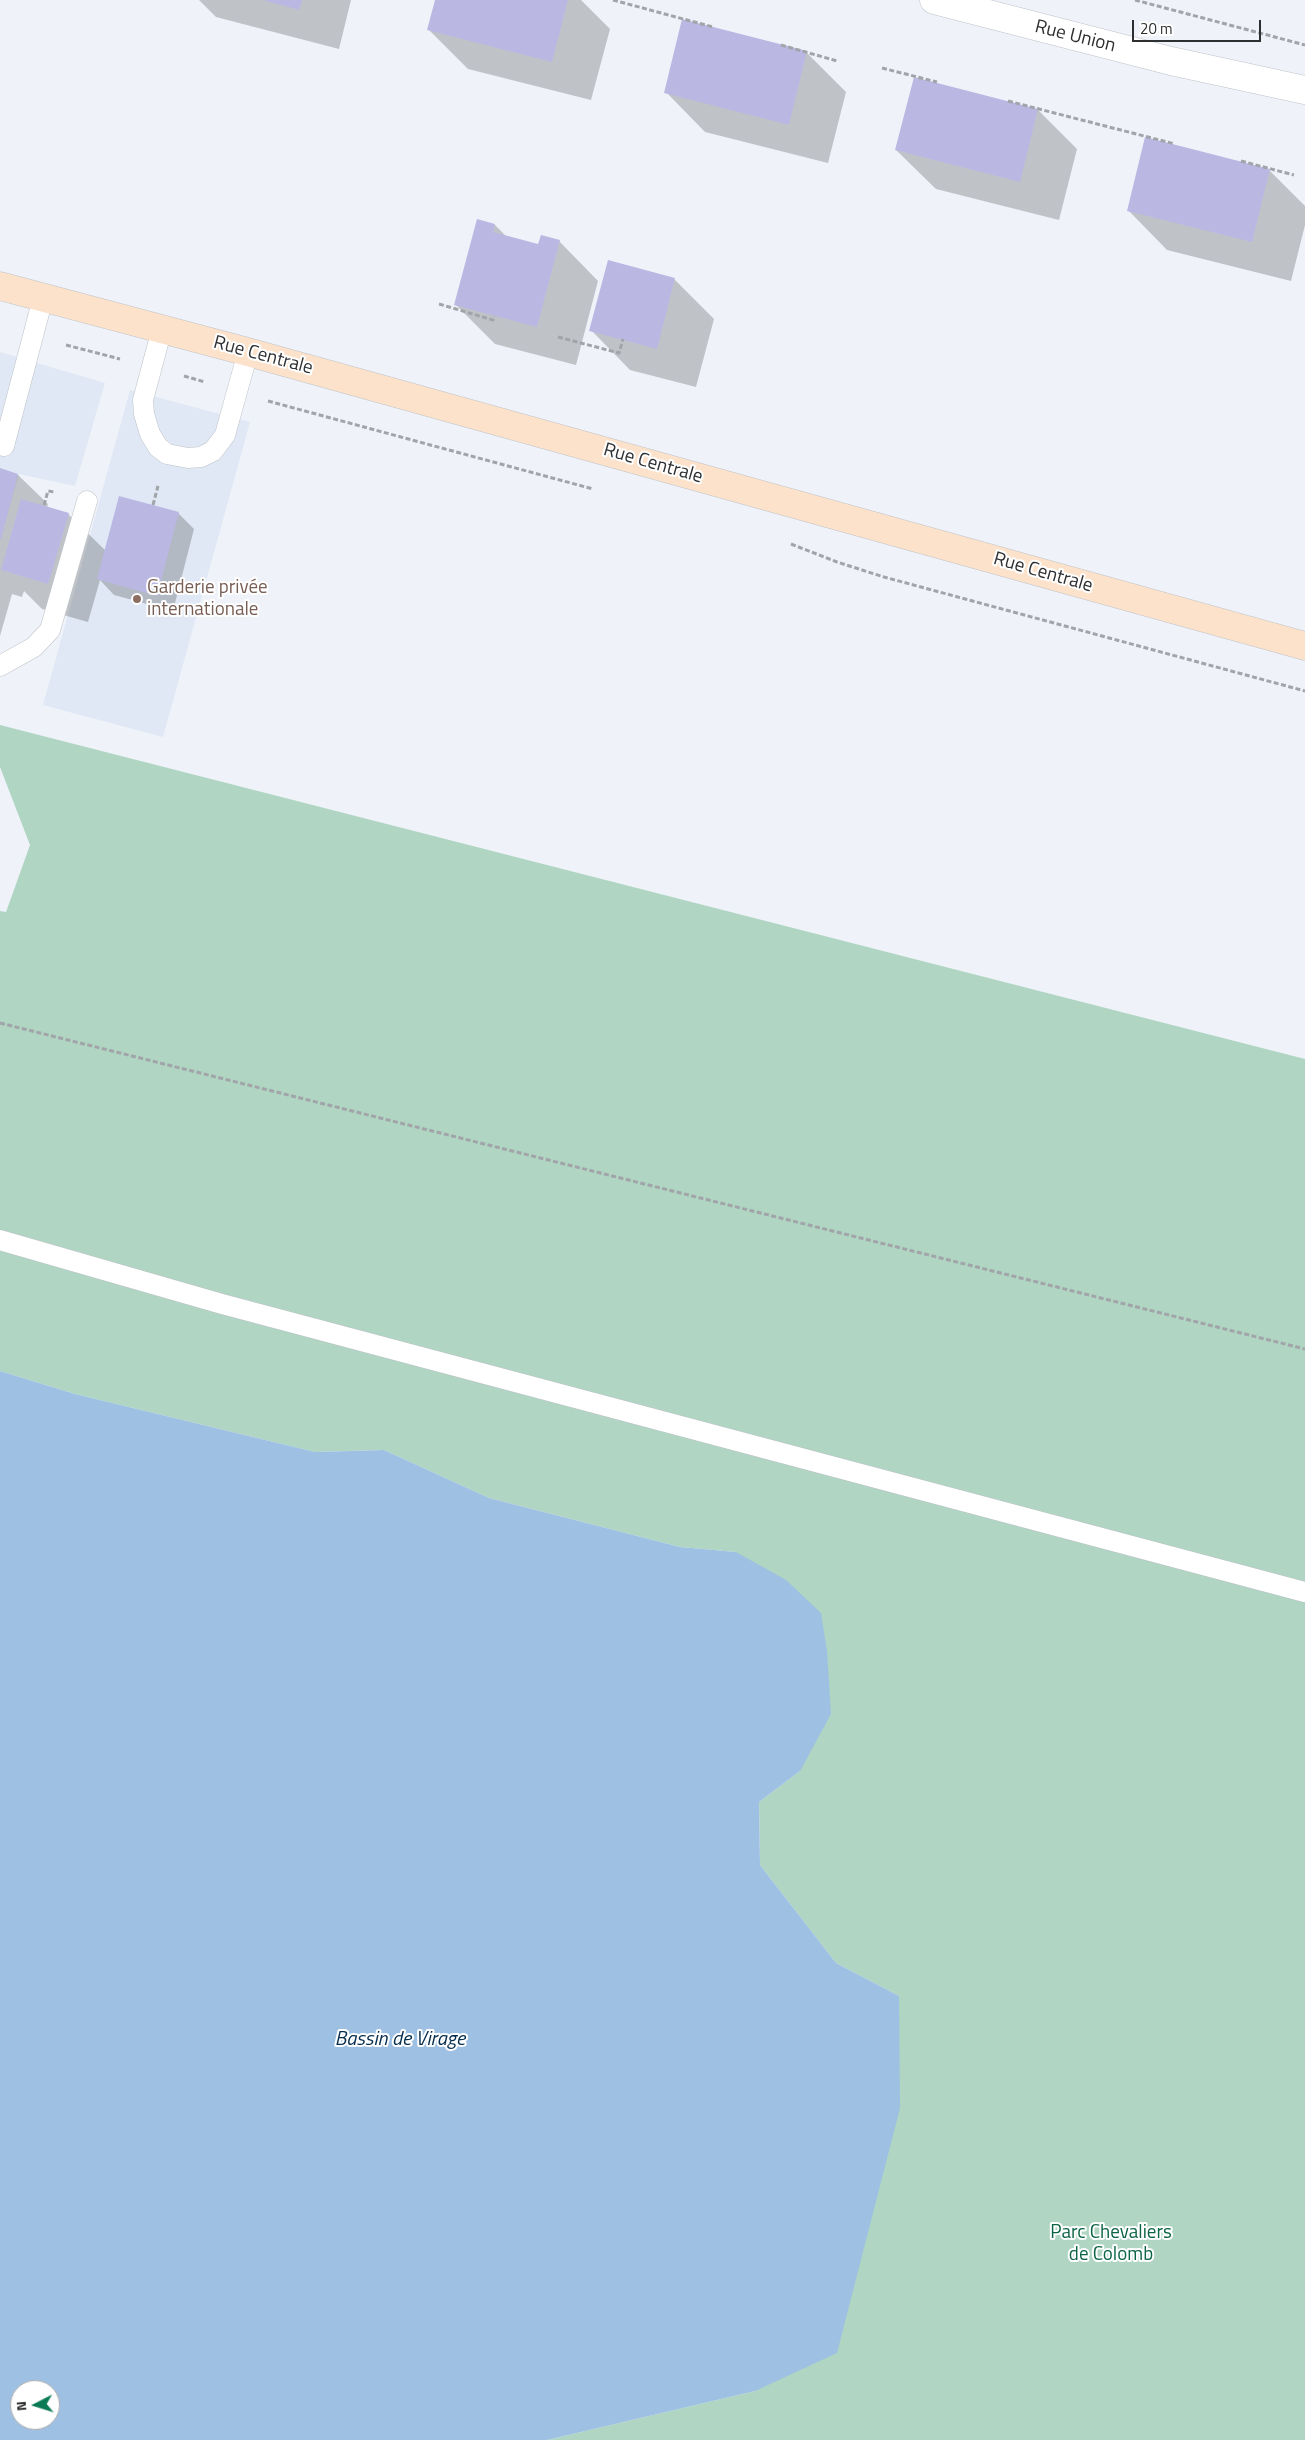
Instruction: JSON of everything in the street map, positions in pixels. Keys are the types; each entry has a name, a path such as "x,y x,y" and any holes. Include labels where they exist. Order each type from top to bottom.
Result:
{"street":[{"name":"Rue Union","path":"934,0 1171,61 1305,90"},
{"name":"Rue Centrale","path":"0,286 248,352 1305,646"}],"lane":[{"path":"4,446 44,298"},
{"path":"162,329 143,400 144,414 150,434 158,447 168,454 188,458 201,457 213,451 225,435 248,352"},
{"path":"0,666 34,647 50,630 86,501"},
{"path":"0,1240 222,1304 1305,1592"}],"path":[{"path":"613,0 713,27"},
{"path":"1135,0 1305,45"},
{"path":"781,45 837,61"},
{"path":"882,68 937,82"},
{"path":"1008,101 1175,144"},
{"path":"1241,161 1294,175"},
{"path":"439,304 493,320 494,316"},
{"path":"558,338 619,354 623,339"},
{"path":"62,344 93,352"},
{"path":"178,375 207,382"},
{"path":"258,399 594,489"},
{"path":"153,505 160,481"},
{"path":"789,543 837,562 884,577 1305,691"},
{"path":"0,1023 1305,1350"}],"shaded area":[{"path":"0,352 105,383 75,486 19,474 0,541"},
{"name":"Garderie privée internationale","path":"130,390 250,422 163,737 43,705"}],"green space":[{"name":"Parc Chevaliers de Colomb","path":"0,725 1305,1059 1305,2440 547,2440 755,2391 899,1996 836,1963 760,1865 759,1802 800,1771 736,1552 680,1547 489,1498 384,1450 315,1452 75,1394 0,1371 0,911 6,912 30,845 0,767"}],"water":[{"name":"Bassin de Virage","path":"0,1371 75,1394 315,1452 384,1450 489,1498 680,1547 736,1552 786,1580 821,1613 827,1651 831,1714 800,1771 759,1802 760,1865 836,1963 899,1996 900,2108 837,2353 755,2391 547,2440 0,2440"}],"building":[{"path":"263,0 302,0 299,10"},
{"path":"435,0 568,0 552,62 427,30"},
{"path":"682,19 807,51 789,125 664,93"},
{"path":"914,77 1038,109 1020,182 895,150"},
{"path":"1145,137 1270,169 1252,242 1127,211"},
{"path":"477,219 495,224 493,232 538,244 541,235 560,240 537,327 454,305"},
{"path":"608,260 675,278 657,349 589,331"},
{"path":"0,468 18,474 1,539 0,539"},
{"path":"119,496 179,512 157,596 97,579"},
{"path":"21,499 69,513 48,584 1,570"}],"place":[{"name":"Garderie privée internationale","path":"137,599"}]}
